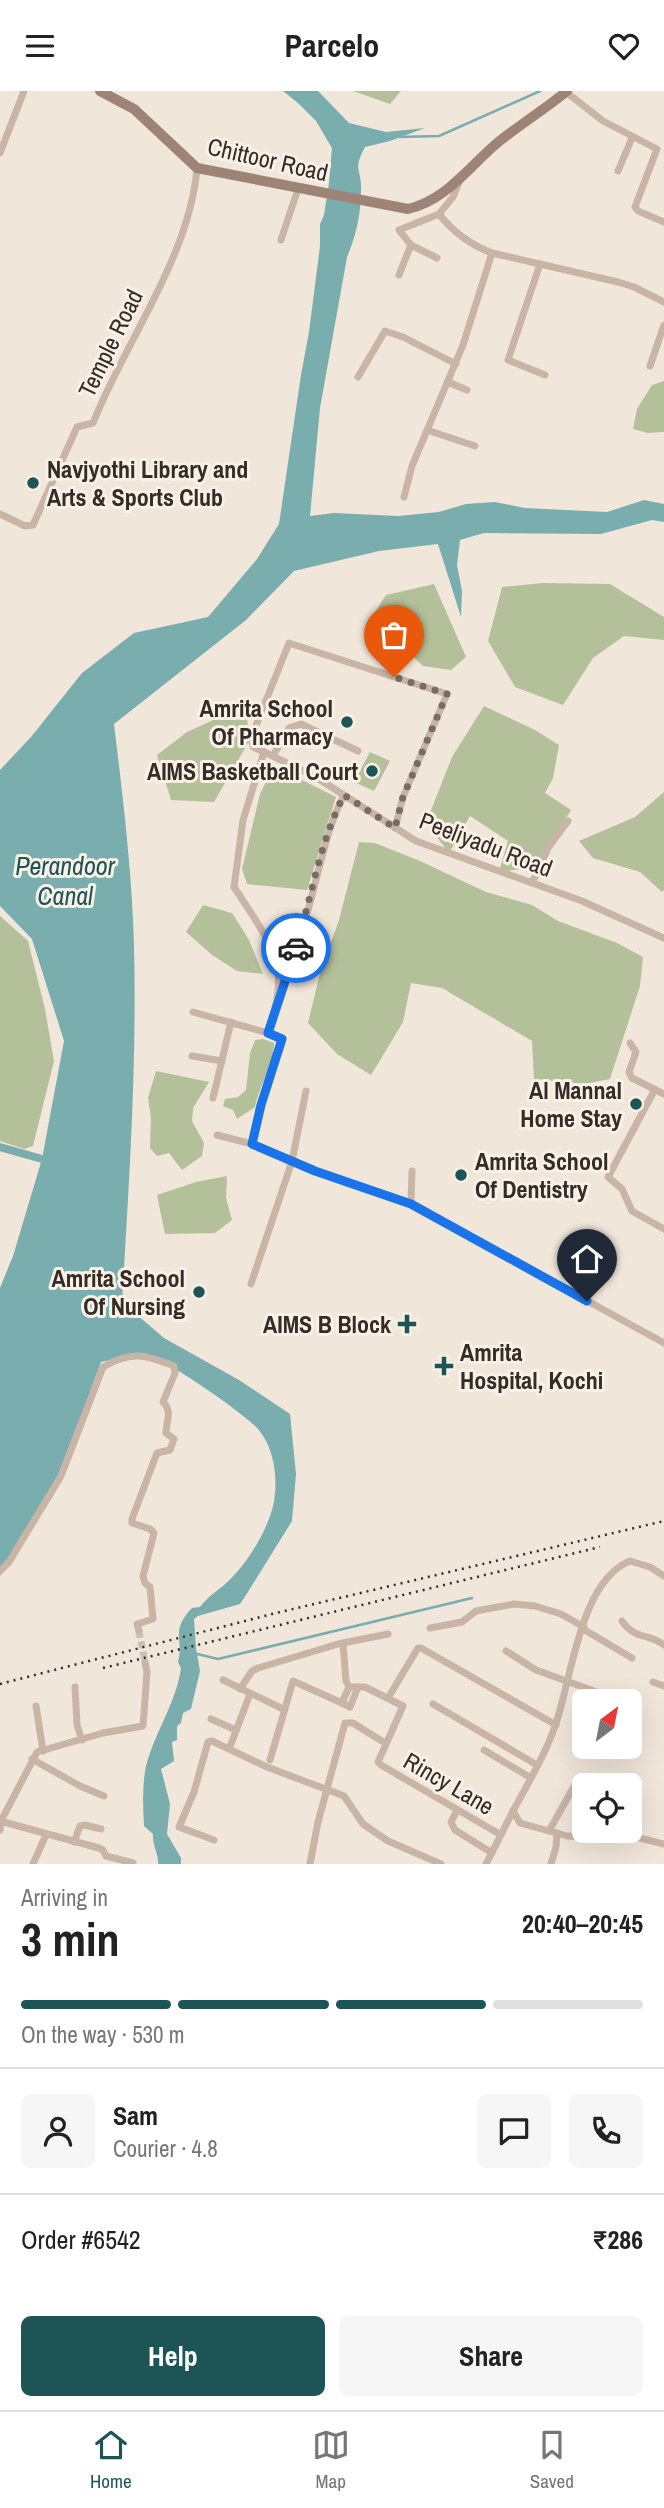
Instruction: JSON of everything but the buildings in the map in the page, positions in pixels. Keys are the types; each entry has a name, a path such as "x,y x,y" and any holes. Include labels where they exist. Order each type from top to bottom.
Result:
{"main road":[{"name":"Chittoor Road","path":"100,91 134,109 197,168 402,208 415,207 435,198 496,144 564,92"}],"street":[{"path":"0,153 24,91"},
{"path":"564,92 592,114 632,138 657,149 635,207 638,211 664,222"},
{"path":"618,171 632,138"},
{"name":"Temple Road","path":"0,514 25,526 33,525 77,427 93,423 175,249 190,210 197,168"},
{"path":"437,258 411,245 399,230 439,214 453,197 460,178"},
{"path":"281,240 298,189"},
{"path":"439,214 471,244 492,253 634,287 664,302"},
{"path":"399,275 411,245"},
{"path":"404,497 412,466 456,364 492,253"},
{"path":"540,264 508,361 545,375"},
{"path":"650,366 664,325"},
{"path":"358,377 385,331 403,337 456,364"},
{"path":"448,382 467,390"},
{"path":"427,430 475,446"},
{"path":"278,1005 277,962 234,887 243,820 264,752 253,747 251,738 289,643 447,694 403,797 395,828"},
{"path":"273,756 289,728 300,724 358,751"},
{"name":"Peeliyadu Road","path":"264,752 314,776 416,841 582,901 664,938"},
{"path":"268,1033 311,899 324,848 344,795"},
{"path":"532,883 548,848 568,821"},
{"path":"192,1011 282,1039 252,1144"},
{"path":"214,1098 231,1023"},
{"path":"630,1043 636,1052 630,1075 654,1091 664,1093"},
{"path":"192,1056 222,1061"},
{"path":"251,1284 292,1161 306,1091"},
{"path":"654,1091 608,1177 622,1189 632,1211 664,1229"},
{"path":"216,1135 252,1144 315,1171 411,1204 664,1343"},
{"path":"411,1204 412,1171"},
{"path":"0,1571 9,1562 61,1476 103,1367 114,1360 146,1355 174,1366 175,1373 163,1402 170,1415 166,1433 174,1439 170,1450 157,1453 132,1519 132,1523 154,1533 143,1576 145,1584 150,1587 153,1619 137,1624 139,1631"},
{"path":"486,1864 556,1725 592,1600 617,1566 630,1560 650,1567 664,1576"},
{"path":"430,1628 463,1622 476,1611 513,1604 536,1606 561,1614 632,1658"},
{"path":"622,1621 629,1631 644,1638 656,1639 664,1645"},
{"path":"240,1689 252,1671 258,1668 344,1643 388,1634"},
{"path":"310,1864 318,1822 345,1723 353,1723 385,1743 403,1706 365,1687 353,1687 346,1681 344,1643"},
{"path":"388,1698 418,1648 421,1648 556,1725"},
{"path":"506,1651 536,1670 586,1689"},
{"path":"0,1830 1,1821 37,1752 103,1733 143,1726 147,1672 145,1662"},
{"path":"223,1680 283,1709"},
{"path":"270,1760 292,1681 342,1703 353,1687"},
{"path":"653,1682 664,1686"},
{"path":"75,1687 77,1725 82,1740"},
{"path":"231,1744 250,1694"},
{"path":"433,1704 537,1765"},
{"path":"36,1706 43,1751"},
{"path":"211,1719 236,1730"},
{"path":"214,1840 179,1827 194,1791 208,1742 212,1741 267,1767 344,1796 363,1824 388,1841 441,1864"},
{"name":"Rincy Lane","path":"385,1743 378,1762 501,1835"},
{"path":"484,1749 531,1778"},
{"path":"32,1759 104,1796"},
{"path":"551,1864 556,1847 553,1832 572,1792"},
{"path":"457,1810 452,1822 455,1830 492,1853"},
{"path":"513,1811 520,1823 553,1832 585,1837 612,1831 664,1842"},
{"path":"1,1821 103,1850 106,1856 133,1863"},
{"path":"74,1842 80,1826 101,1829"},
{"path":"33,1864 46,1835"}],"green space":[{"path":"353,91 401,91 390,104"},
{"path":"664,381 664,432 647,433 633,429 637,409 652,385"},
{"path":"543,583 610,584 664,617 664,640 624,636 593,658 563,705 515,687 488,641 502,587"},
{"path":"434,584 466,657 451,670 423,666 399,643 368,623 386,595"},
{"path":"244,706 251,738 214,802 171,800 157,755 187,732"},
{"path":"484,706 535,730 559,745 553,778 545,793 571,810 537,867 499,872 508,841 470,816 449,853 426,823 452,757"},
{"name":"AIMS Basketball Court","path":"370,752 390,761 374,791 354,782"},
{"path":"274,766 336,797 307,890 247,884 242,869 260,794"},
{"path":"664,792 662,892 640,872 593,858 579,841 635,817"},
{"path":"359,842 375,843 486,892 532,905 558,921 617,943 643,957 640,986 610,1079 584,1084 534,1079 532,1041 442,988 411,983 403,1022 371,1075 337,1054 308,1023"},
{"path":"203,905 232,913 249,940 263,974 237,971 212,955 186,932"},
{"path":"0,916 28,941 45,1009 54,1061 33,1146 24,1149 0,1141"},
{"path":"263,1039 274,1043 269,1068 255,1107 237,1119 233,1110 223,1106 225,1099 238,1097 246,1090 250,1053 255,1040"},
{"path":"156,1071 209,1082 193,1108 192,1121 204,1143 202,1156 182,1170 169,1153 157,1156 150,1148 151,1118 148,1098"},
{"path":"227,1176 226,1198 232,1220 215,1233 165,1234 157,1195 196,1182"}],"water":[{"name":"Perandoor Canal","path":"283,91 318,91 349,123 386,132 425,128 365,147 359,161 359,216 347,257 320,408 310,516 334,513 398,516 439,512 466,504 495,502 525,508 607,512 644,500 664,504 664,522 652,520 601,534 484,533 460,540 457,565 462,591 461,617 438,544 379,551 294,571 246,620 114,724 129,863 135,990 132,1124 122,1302 164,1338 239,1380 290,1414 296,1474 292,1521 240,1604 194,1619 200,1671 191,1709 183,1713 181,1723 177,1726 177,1740 172,1742 174,1761 161,1769 170,1804 167,1834 181,1858 181,1864 158,1864 153,1834 144,1826 144,1781 150,1753 170,1705 181,1668 178,1662 179,1629 192,1608 200,1607 223,1586 246,1561 259,1541 272,1510 274,1468 269,1447 258,1429 184,1374 143,1354 101,1362 53,1496 0,1576 0,1288 13,1256 42,1159 64,1041 32,939 0,906 0,770 31,737 82,673 134,633 208,617 257,559 279,524 309,332 320,246 320,224 324,215 332,148 316,121"}],"waterway":[{"path":"399,137 439,136 540,91"},
{"path":"0,1147 42,1159"},
{"path":"197,1654 218,1659 472,1598"}],"tunnel":[{"path":"139,1631 145,1662"}],"railway":[{"path":"0,1684 272,1614 664,1521"},
{"path":"103,1668 600,1547"}],"way so far":[{"path":"296,948 324,848 344,795 395,828 403,797 447,694 394,677"}],"place":[{"name":"Navjyothi Library and Arts & Sports Club","path":"33,483"},
{"name":"Amrita School Of Pharmacy","path":"347,722"},
{"name":"AIMS Basketball Court","path":"372,771"},
{"name":"Al Mannal Home Stay","path":"636,1104"},
{"name":"Amrita School Of Dentistry","path":"461,1175"},
{"name":"Amrita School Of Nursing","path":"199,1292"},
{"name":"AIMS B Block","path":"407,1324"},
{"name":"Amrita Hospital, Kochi","path":"444,1366"}],"route":[{"path":"296,948 268,1033 282,1039 252,1144 315,1171 411,1204 587,1301"}]}
